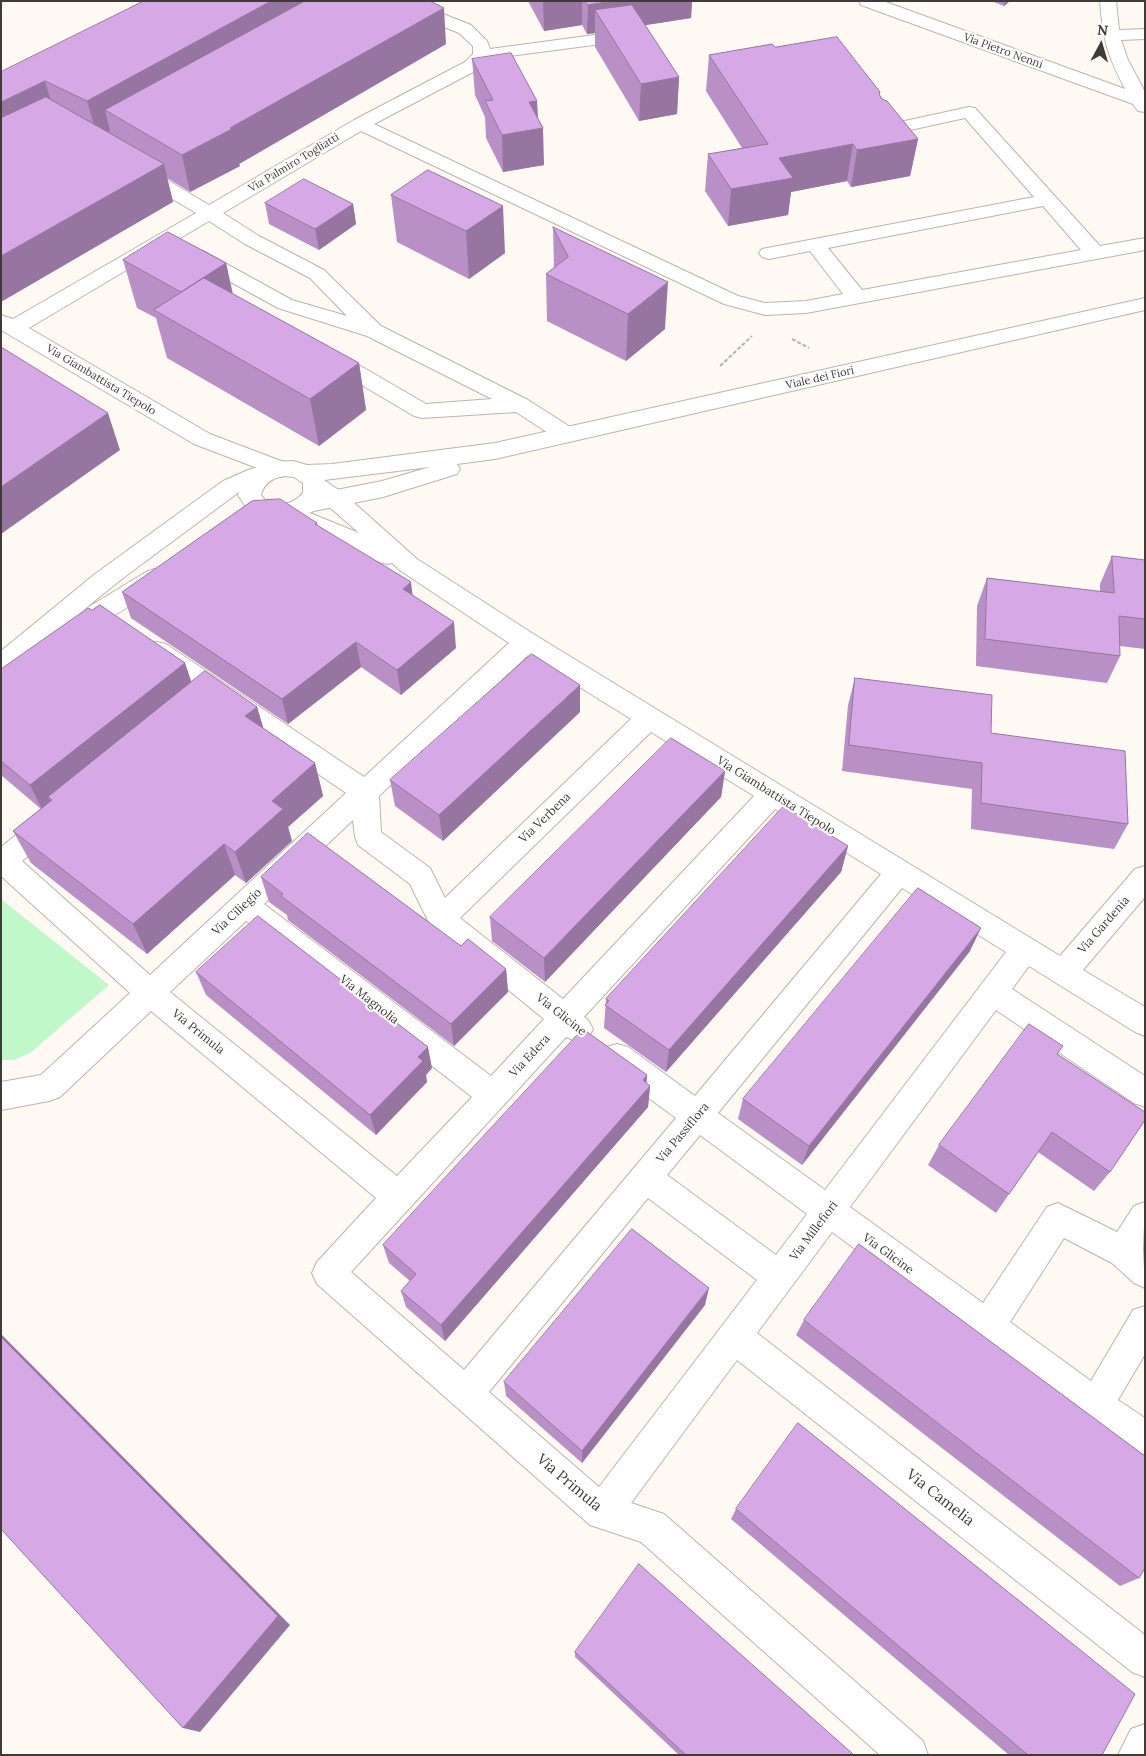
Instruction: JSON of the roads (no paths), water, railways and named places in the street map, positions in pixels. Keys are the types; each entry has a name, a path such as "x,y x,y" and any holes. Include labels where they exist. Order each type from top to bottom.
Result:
{"street":[{"path":"395,1 464,29 481,45 482,55 624,36"},
{"name":"Via Pietro Nenni","path":"867,1 1143,103"},
{"path":"1108,1 1111,34 1119,60 1143,103"},
{"path":"1111,34 1145,34"},
{"name":"Via Palmiro Togliatti","path":"8,324 166,239 360,124 471,66 482,55"},
{"path":"883,131 969,112 1095,253"},
{"path":"360,124 731,300 766,309 806,307 1145,244"},
{"path":"122,161 210,212 252,240 317,274 374,331"},
{"path":"769,254 1047,200"},
{"path":"166,239 285,304 374,331 520,405 567,435"},
{"path":"816,245 857,298"},
{"name":"Viale dei Fiori","path":"495,451 1145,304"},
{"name":"Via Giambattista Tiepolo","path":"8,324 202,439"},
{"path":"333,359 422,410 520,405"},
{"path":"202,439 273,471"},
{"path":"202,439 258,504 324,527 409,566"},
{"path":"91,605 206,504 258,504 298,510 310,488 332,472 495,451"},
{"path":"335,499 383,489 431,475 495,451"},
{"path":"258,504 252,485 257,479 273,471 298,470 310,488 335,499 409,566"},
{"path":"364,524 362,506 371,496 383,489"},
{"name":"Via Giambattista Tiepolo","path":"409,566 526,642 1145,1022"},
{"path":"10,658 91,605 172,567"},
{"path":"91,605 365,792"},
{"name":"Via Ciliegio","path":"1,1096 50,1087 526,642"},
{"path":"192,708 215,690"},
{"name":"Via Verbena","path":"441,919 649,718"},
{"name":"Via Glicine","path":"365,792 368,837 420,876 441,919 564,1018 1096,1405 1145,1438"},
{"name":"Via Edera","path":"328,1273 772,794"},
{"name":"Via Primula","path":"71,806 3,861 150,993 399,1197"},
{"name":"Via Passiflora","path":"466,1394 899,872"},
{"name":"Via Gardenia","path":"1063,973 1145,877"},
{"name":"Via Magnolia","path":"245,905 493,1096"},
{"name":"Via Millefiori","path":"602,1513 1025,949"},
{"path":"992,992 1145,1093"},
{"path":"646,1178 779,1277"},
{"path":"988,1326 1058,1218 1134,1262 1145,1218"},
{"name":"Via Primula","path":"328,1273 602,1513 651,1527 909,1755"},
{"path":"1096,1405 1145,1322"},
{"name":"Via Camelia","path":"735,1337 1145,1659"},
{"path":"1137,1755 1145,1742"}]}
